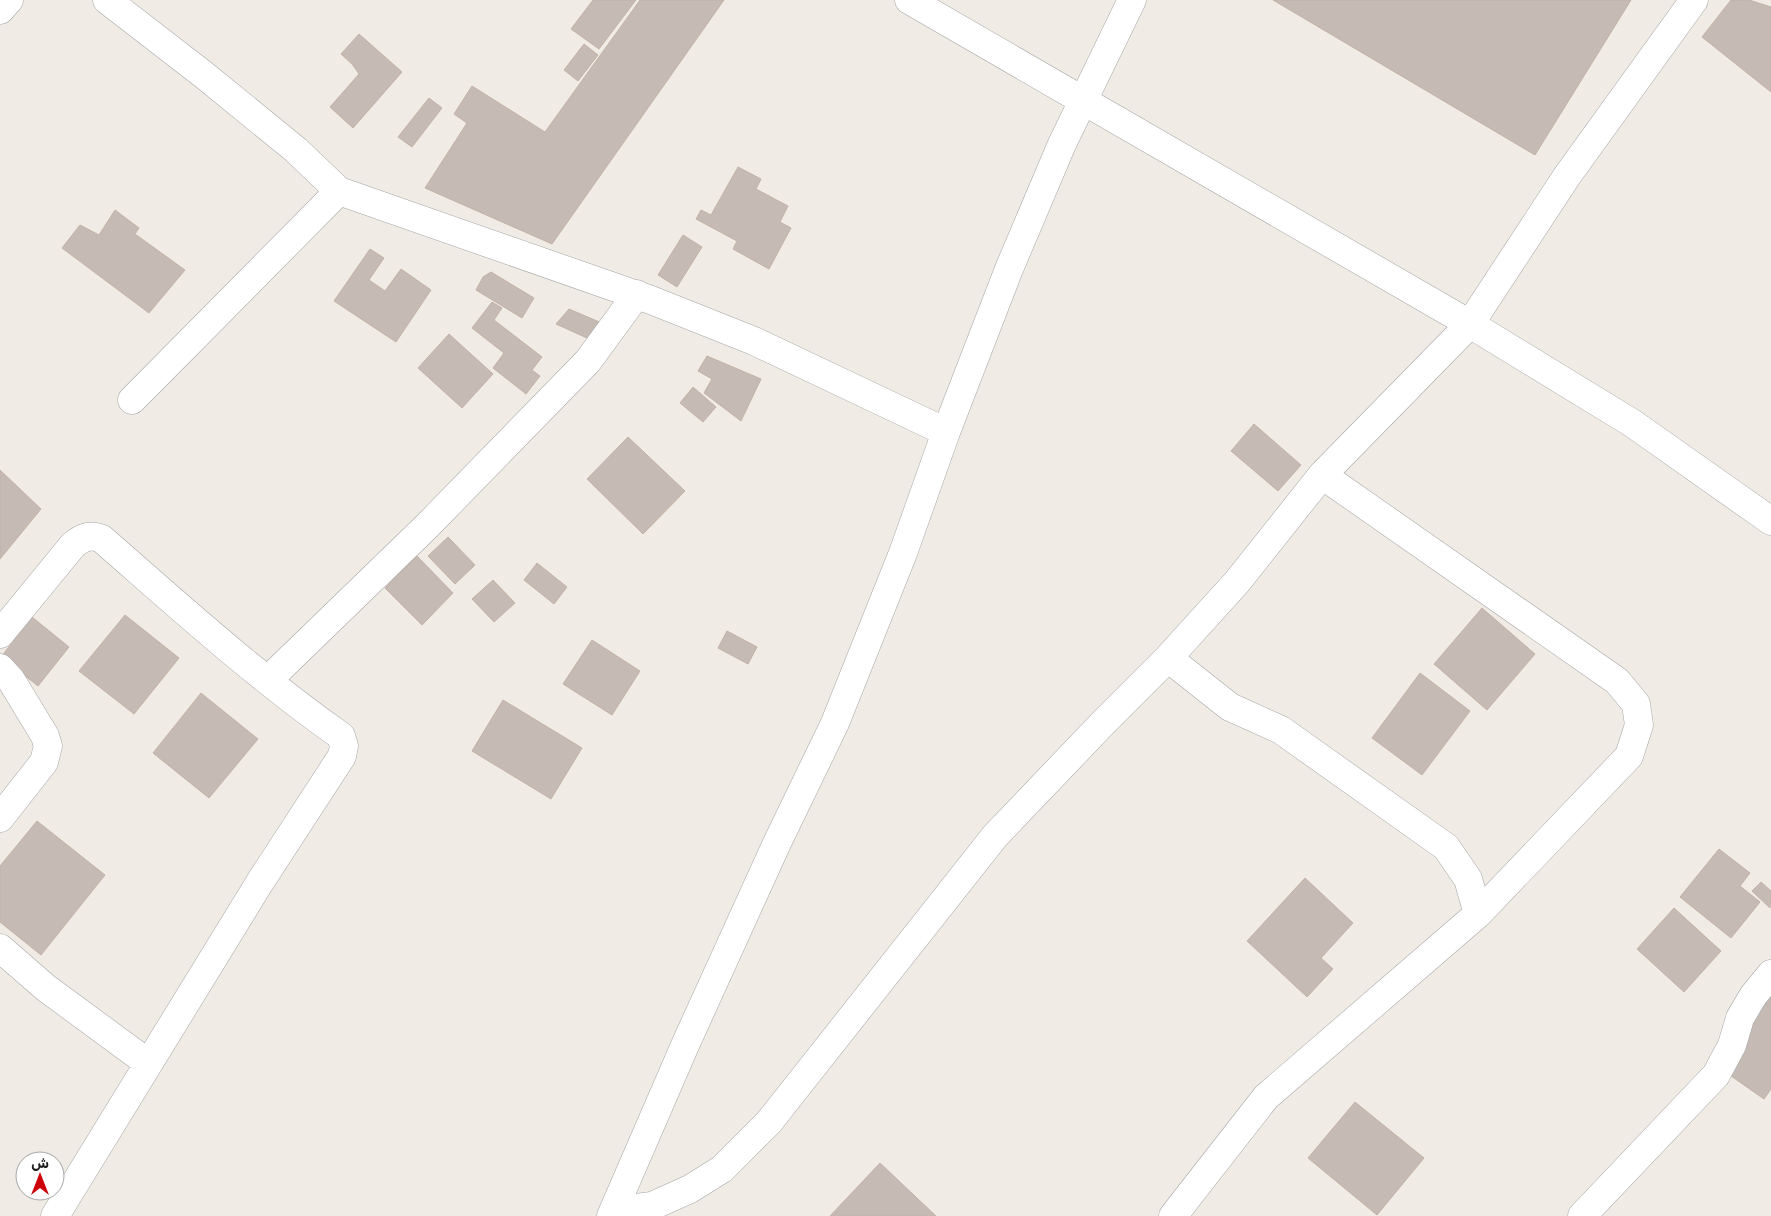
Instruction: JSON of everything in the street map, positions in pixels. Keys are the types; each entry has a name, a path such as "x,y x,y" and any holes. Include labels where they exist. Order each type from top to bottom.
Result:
{"street":[{"path":"0,10 9,0"},
{"path":"107,0 212,81 296,150 339,191 637,294 754,341 946,432"},
{"path":"909,0 1470,324 1632,424 1771,521"},
{"path":"613,1213 686,1043 835,723 904,553 946,432 1008,269 1062,144 1132,0"},
{"path":"613,1213 652,1206 690,1189 722,1169 769,1122 995,836 1168,658 1237,582 1322,475 1470,324 1567,176 1694,0"},
{"path":"132,400 339,191"},
{"path":"268,680 427,526 588,361 637,294"},
{"path":"1174,1216 1266,1097 1478,914 1629,756 1639,725 1636,704 1617,681 1322,475"},
{"path":"0,634 73,545 81,539 92,535 102,539 268,680 341,736 344,746 342,756 260,882 55,1216"},
{"path":"1168,658 1230,707 1281,730 1446,847 1468,879 1478,914"},
{"path":"0,668 11,680 36,720 48,746 44,762 0,818"},
{"path":"0,948 46,988 148,1063"},
{"path":"1582,1216 1716,1075 1732,1045 1740,1018 1753,996 1771,974"}],"building":[{"path":"593,0 636,0 599,49 571,29"},
{"path":"640,0 724,0 552,244 425,188 467,123 454,114 472,86 545,132"},
{"path":"1273,0 1631,0 1535,155"},
{"path":"1731,0 1749,0 1771,7 1771,92 1702,37"},
{"path":"359,34 402,72 353,128 330,107 359,74 341,54"},
{"path":"584,44 598,55 578,81 564,70"},
{"path":"429,98 442,108 412,147 398,137"},
{"path":"738,167 761,179 756,189 788,206 780,222 791,228 769,269 733,249 737,241 696,219 701,210 711,215"},
{"path":"115,210 139,228 135,234 185,270 149,313 62,248 80,225 99,235"},
{"path":"683,235 702,247 677,287 658,275"},
{"path":"370,249 384,258 369,280 385,291 401,269 431,290 396,342 334,301"},
{"path":"491,272 534,298 522,318 476,290 483,277"},
{"path":"492,302 502,308 494,320 542,357 532,370 540,376 526,394 493,368 504,353 472,328"},
{"path":"569,309 604,324 587,338 556,324"},
{"path":"449,334 493,374 462,408 418,368"},
{"path":"707,356 761,379 741,421 704,393 712,379 698,371"},
{"path":"693,387 716,407 703,422 680,403"},
{"path":"1254,424 1301,465 1278,491 1231,451"},
{"path":"628,437 685,491 643,534 587,479"},
{"path":"0,470 41,509 0,559"},
{"path":"448,537 475,565 455,584 428,556"},
{"path":"417,556 453,593 422,625 385,588"},
{"path":"537,563 567,587 554,604 524,580"},
{"path":"493,580 515,603 494,622 472,599"},
{"path":"1482,608 1535,654 1487,710 1434,664"},
{"path":"125,615 179,658 134,714 79,671"},
{"path":"32,617 69,647 38,686 1,657"},
{"path":"727,631 757,647 748,664 718,648"},
{"path":"592,640 640,671 612,715 563,684"},
{"path":"1420,673 1470,711 1422,775 1372,738"},
{"path":"201,693 258,739 209,798 153,753"},
{"path":"503,700 582,748 551,799 472,751"},
{"path":"37,821 105,875 41,955 0,922 0,866"},
{"path":"1719,849 1750,873 1740,886 1760,902 1731,938 1680,897"},
{"path":"1305,878 1353,923 1321,958 1333,969 1307,997 1247,941"},
{"path":"1761,882 1771,891 1770,908 1752,891"},
{"path":"1674,908 1721,951 1684,992 1637,949"},
{"path":"1771,989 1771,1089 1764,1099 1721,1069"},
{"path":"1355,1102 1424,1158 1377,1215 1308,1158"},
{"path":"880,1163 936,1216 830,1216"}]}
